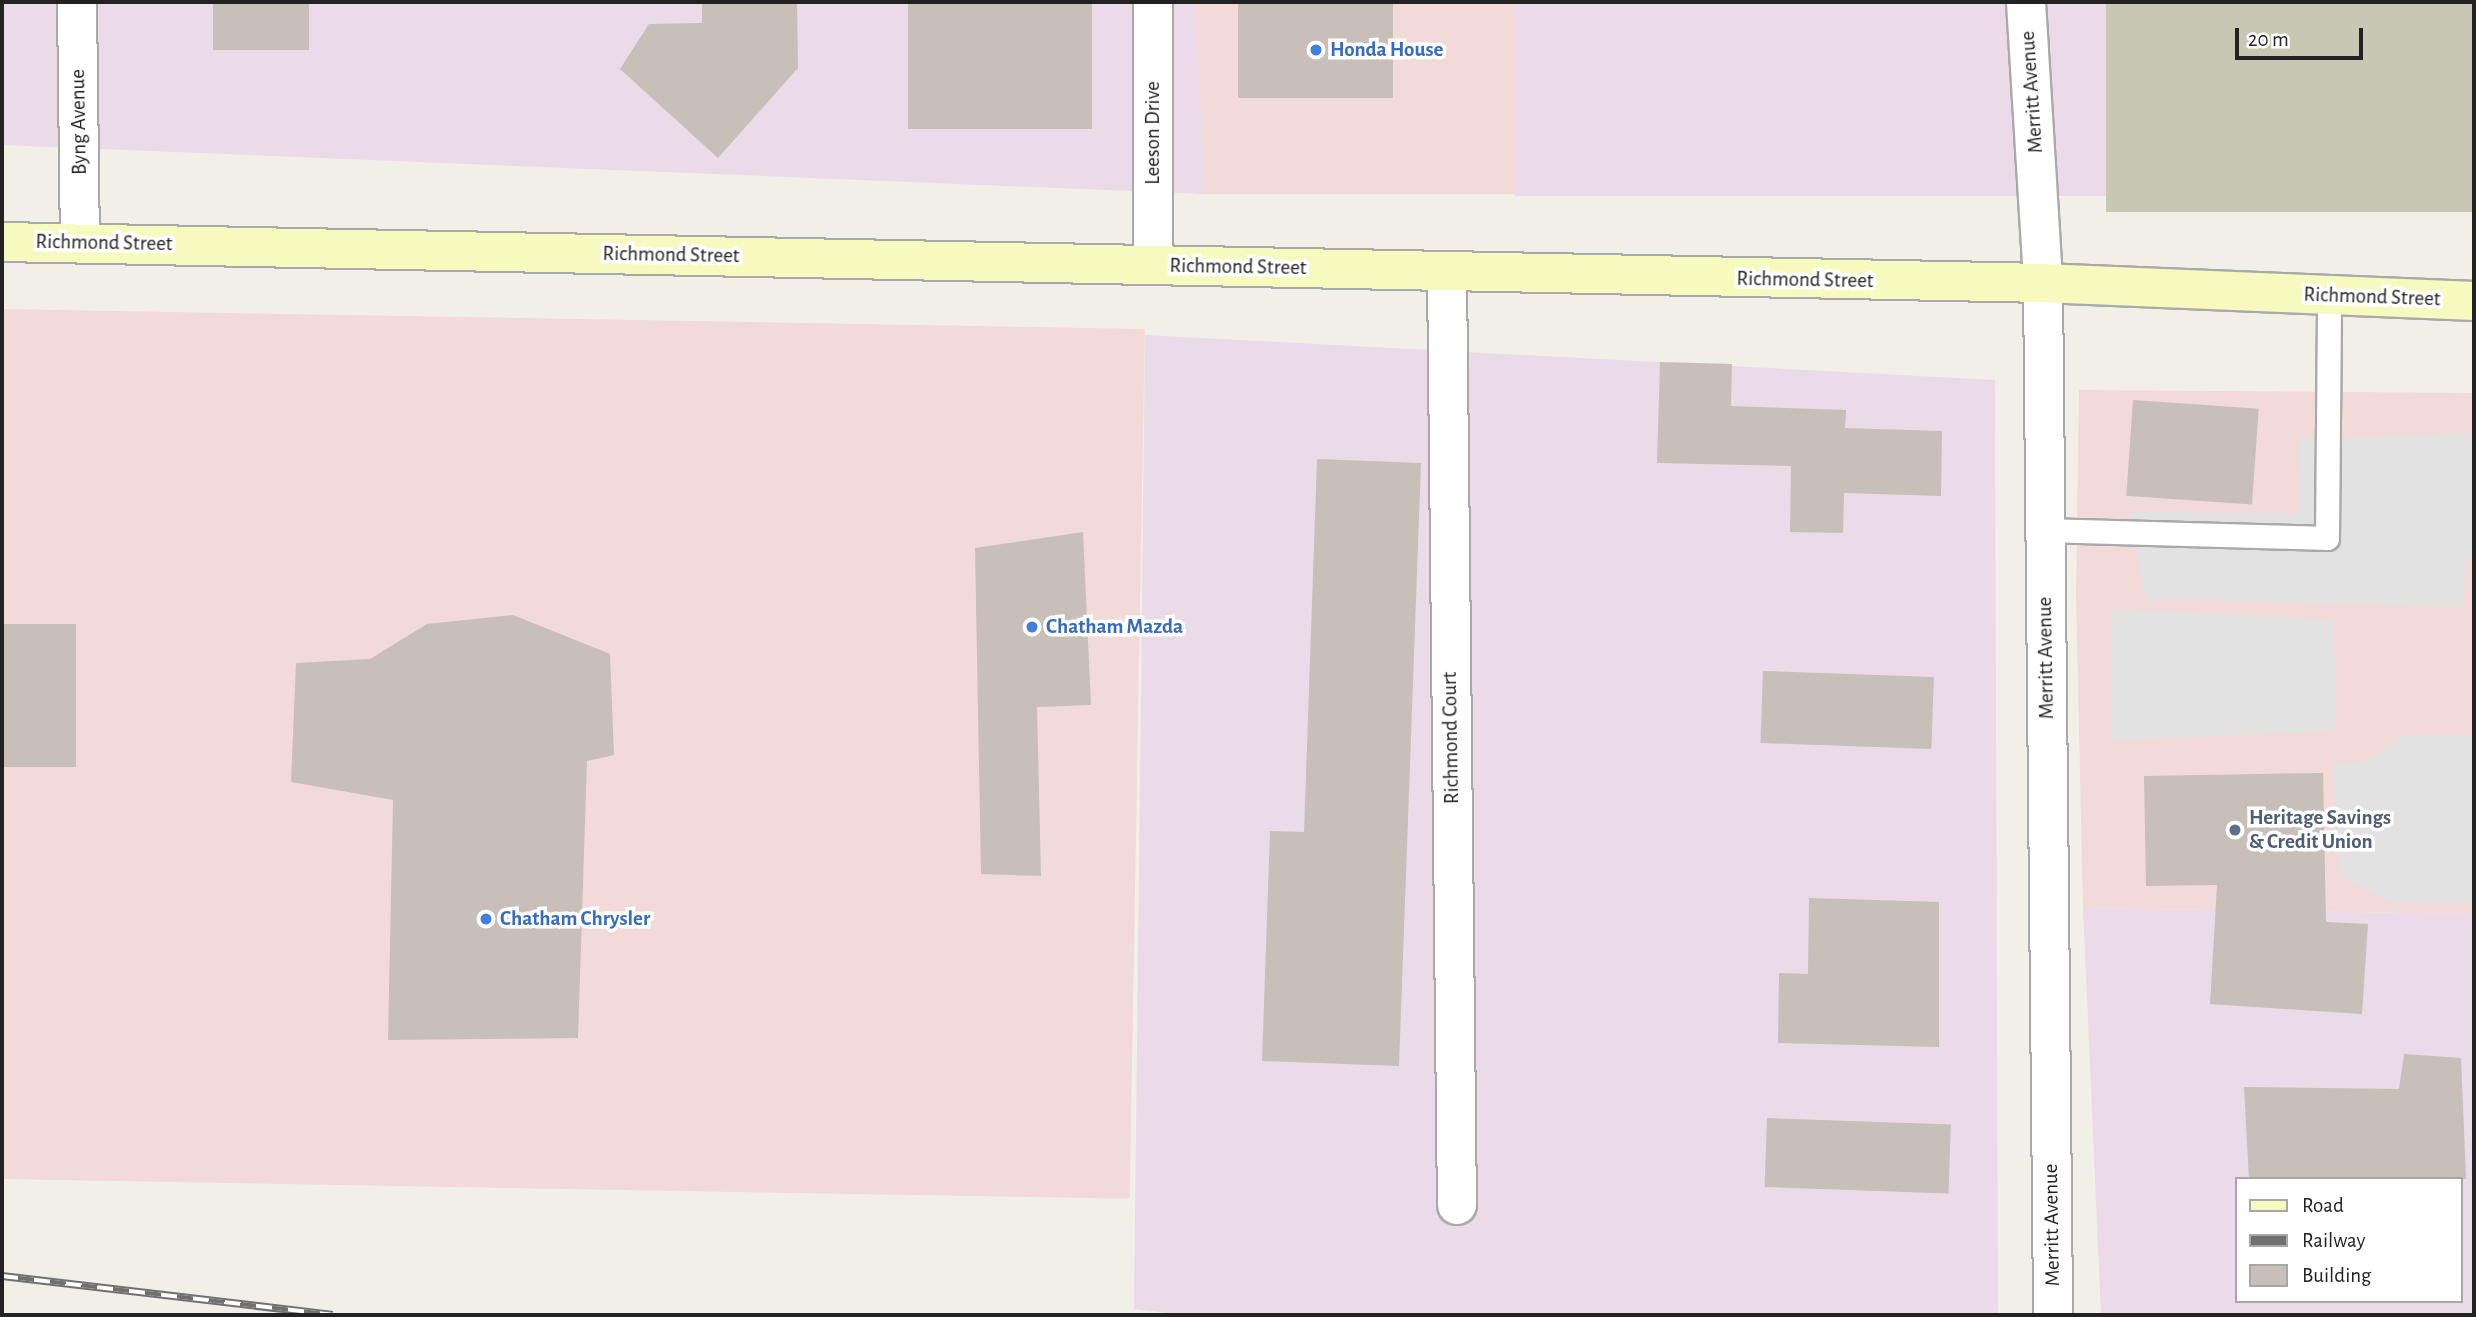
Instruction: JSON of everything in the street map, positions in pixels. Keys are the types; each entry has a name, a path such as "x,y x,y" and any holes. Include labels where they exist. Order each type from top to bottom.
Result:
{"main road":[{"name":"Richmond Street","path":"2,242 2043,283 2474,301"}],"street":[{"name":"Byng Avenue","path":"77,2 80,242"},
{"name":"Leeson Drive","path":"1153,2 1153,265"},
{"name":"Merritt Avenue","path":"2026,2 2043,283 2053,1315"},
{"name":"Richmond Court","path":"1447,272 1457,1205"}],"lane":[{"path":"2045,530 2327,538 2329,295"}],"shaded area":[{"path":"2,2 1196,2 1204,194 2,145"},
{"path":"1196,2 1515,2 1515,194 1196,194"},
{"path":"1515,2 2106,2 2106,196 1515,196"},
{"path":"2106,2 2474,2 2474,212 2106,212"},
{"path":"2,309 1145,329 1130,1199 2,1179"},
{"path":"1145,335 1995,380 1998,1315 1185,1315 1134,1309"},
{"path":"2079,390 2474,393 2474,914 2083,908 2076,596"},
{"path":"2474,433 2474,557 2466,559 2463,607 2146,598 2128,512 2297,513 2300,439"},
{"path":"2111,609 2334,620 2336,730 2111,741"},
{"path":"2474,735 2474,902 2388,902 2339,874 2333,764 2367,762 2402,736"},
{"path":"2083,908 2474,914 2474,1315 2101,1315"}],"building":[{"path":"213,2 309,2 309,50 213,50"},
{"path":"702,2 797,2 798,68 718,158 620,69 649,24 702,23"},
{"path":"908,2 1092,2 1092,129 908,129"},
{"name":"Honda House","path":"1238,2 1393,2 1393,98 1238,98"},
{"path":"1660,362 1732,364 1731,406 1846,410 1845,428 1942,431 1941,496 1844,493 1843,533 1790,532 1791,466 1657,463"},
{"path":"2133,400 2259,409 2252,505 2126,496"},
{"path":"1317,459 1421,463 1399,1066 1262,1061 1270,831 1304,832"},
{"name":"Chatham Mazda","path":"1083,532 1091,705 1037,707 1041,876 981,874 975,548"},
{"name":"Chatham Chrysler","path":"513,615 610,654 614,755 587,761 578,1038 388,1040 393,800 291,782 296,663 370,659 427,624"},
{"path":"2,624 76,624 76,767 2,767"},
{"path":"1763,671 1934,677 1931,749 1760,743"},
{"path":"2323,773 2326,922 2368,924 2362,1014 2210,1004 2217,885 2146,886 2144,776"},
{"path":"1809,898 1939,902 1939,1047 1778,1043 1779,973 1808,974"},
{"path":"2404,1054 2461,1058 2466,1179 2249,1177 2244,1087 2399,1089"},
{"path":"1767,1118 1951,1124 1948,1193 1765,1187"}],"railway":[{"path":"2,1276 333,1315"}],"place":[{"name":"Honda House","path":"1316,50"},
{"name":"Chatham Mazda","path":"1032,627"},
{"name":"Heritage Savings & Credit Union","path":"2235,830"},
{"name":"Chatham Chrysler","path":"486,919"}]}
